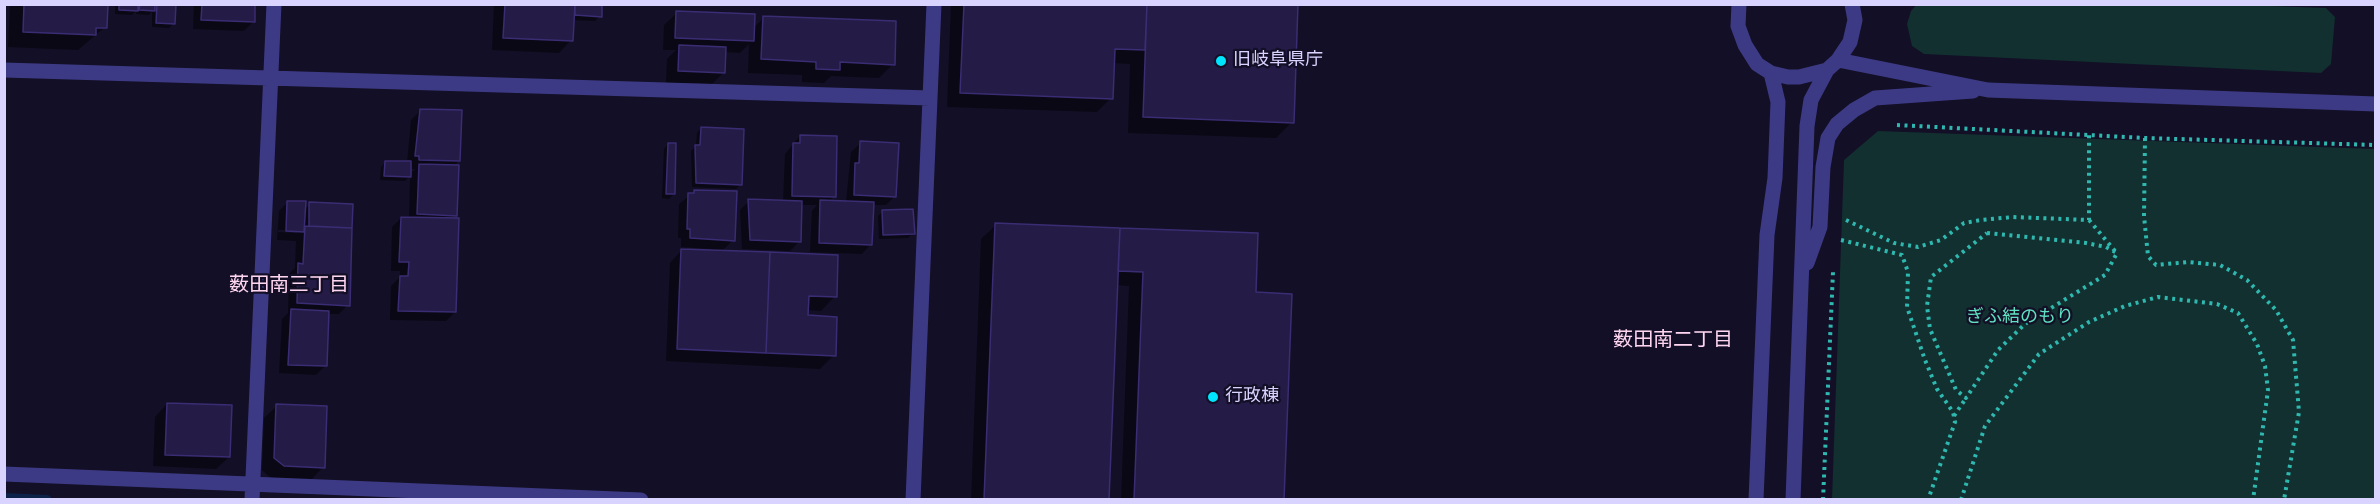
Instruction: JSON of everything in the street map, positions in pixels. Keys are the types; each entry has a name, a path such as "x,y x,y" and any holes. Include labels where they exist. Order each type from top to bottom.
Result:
{"street":[{"path":"252,500 274,4"},
{"path":"913,500 934,4"},
{"path":"1739,4 1738,26 1745,45 1757,64 1771,73 1799,77 1833,65 1988,90"},
{"path":"1793,500 1807,126 1811,100 1850,42 1855,20 1852,4"},
{"path":"4,70 271,80 930,98"},
{"path":"1756,500 1767,235 1775,178 1778,102 1771,73"},
{"path":"1802,278 1820,227 1823,167 1828,138 1837,124 1854,110 1875,98 1988,90 2376,104"},
{"path":"4,474 641,500"}],"path":[{"path":"1886,124 2145,138 2376,145"},
{"path":"2089,135 2089,220 2117,253"},
{"path":"2145,138 2144,216 2148,256 2156,266 2188,262 2220,265 2247,280 2276,310 2293,340 2299,412 2284,500"},
{"path":"1844,219 1894,243 1918,247 1941,240 1964,223 1982,220 2013,217 2089,220"},
{"path":"1966,398 1956,390 1930,329 1927,306 1931,277 1987,233 2086,243 2106,247 2117,253"},
{"path":"1834,238 1902,255 1908,272 1907,307 1933,379 1953,412 1955,422 1928,500"},
{"path":"1954,417 1998,350 2025,324 2105,275 2117,253"},
{"path":"1823,500 1833,262"},
{"path":"1961,500 1985,426 2039,354 2089,322 2125,306 2158,297 2217,304 2238,313 2258,344 2265,366 2268,390 2253,500"}],"green space":[{"path":"1917,4 2216,4 2326,8 2335,17 2331,64 2321,73 1924,54 1912,46 1907,24 1911,11"},
{"name":"ぎふ結のもり","path":"1878,131 2375,149 2375,499 1832,499 1844,160"}],"building":[{"path":"24,4 108,4 107,28 96,28 96,35 23,32"},
{"path":"119,4 138,4 138,11 119,10"},
{"path":"140,4 155,4 155,11 139,10"},
{"path":"157,4 176,4 175,24 156,23"},
{"path":"202,4 255,4 255,22 201,20"},
{"path":"505,4 575,4 573,41 503,38"},
{"path":"575,4 602,4 602,17 575,15"},
{"path":"964,4 1147,4 1145,50 1115,49 1113,99 960,93"},
{"name":"旧岐阜県庁","path":"1147,4 1298,4 1294,123 1143,117"},
{"path":"676,11 755,14 754,41 675,38"},
{"path":"763,16 896,21 895,65 840,62 840,70 816,69 816,62 761,59"},
{"path":"679,45 726,47 725,73 678,71"},
{"path":"420,109 462,110 460,161 419,160 419,156 415,156"},
{"path":"701,127 744,129 742,185 696,183 695,145 700,145"},
{"path":"800,135 837,136 836,197 792,196 793,143 800,143"},
{"path":"860,141 899,143 896,197 854,195 855,163 859,163"},
{"path":"668,143 676,143 675,194 666,194"},
{"path":"385,161 411,161 411,177 384,176"},
{"path":"419,164 459,165 457,216 417,214"},
{"path":"694,190 737,191 735,241 690,238 690,229 687,229 688,193 694,193"},
{"path":"748,199 802,201 801,242 750,240"},
{"path":"820,200 874,202 872,245 819,243"},
{"path":"287,201 306,201 304,232 286,231"},
{"path":"309,202 353,204 352,228 309,226"},
{"path":"913,209 915,234 883,235 882,210"},
{"path":"401,217 459,218 456,312 398,311 400,276 408,276 409,262 399,262"},
{"path":"995,223 1120,228 1109,500 984,500"},
{"path":"305,226 352,228 350,306 297,303 298,263 303,264"},
{"name":"行政棟","path":"1120,228 1258,233 1256,292 1292,294 1284,500 1134,500 1143,272 1118,271"},
{"path":"681,249 770,252 766,353 677,349"},
{"path":"770,252 838,255 837,297 809,296 808,315 837,317 836,356 766,353"},
{"path":"291,309 329,311 327,366 288,365"},
{"path":"167,403 232,405 230,457 165,455"},
{"path":"276,404 327,406 325,468 284,466 274,458"}],"waterway":[{"path":"4,498 47,500"}],"place":[{"name":"旧岐阜県庁","path":"1221,61"},
{"name":"行政棟","path":"1213,397"}],"district":[{"name":"薮田南三丁目","path":"289,287"},
{"name":"薮田南二丁目","path":"1673,342"}]}
